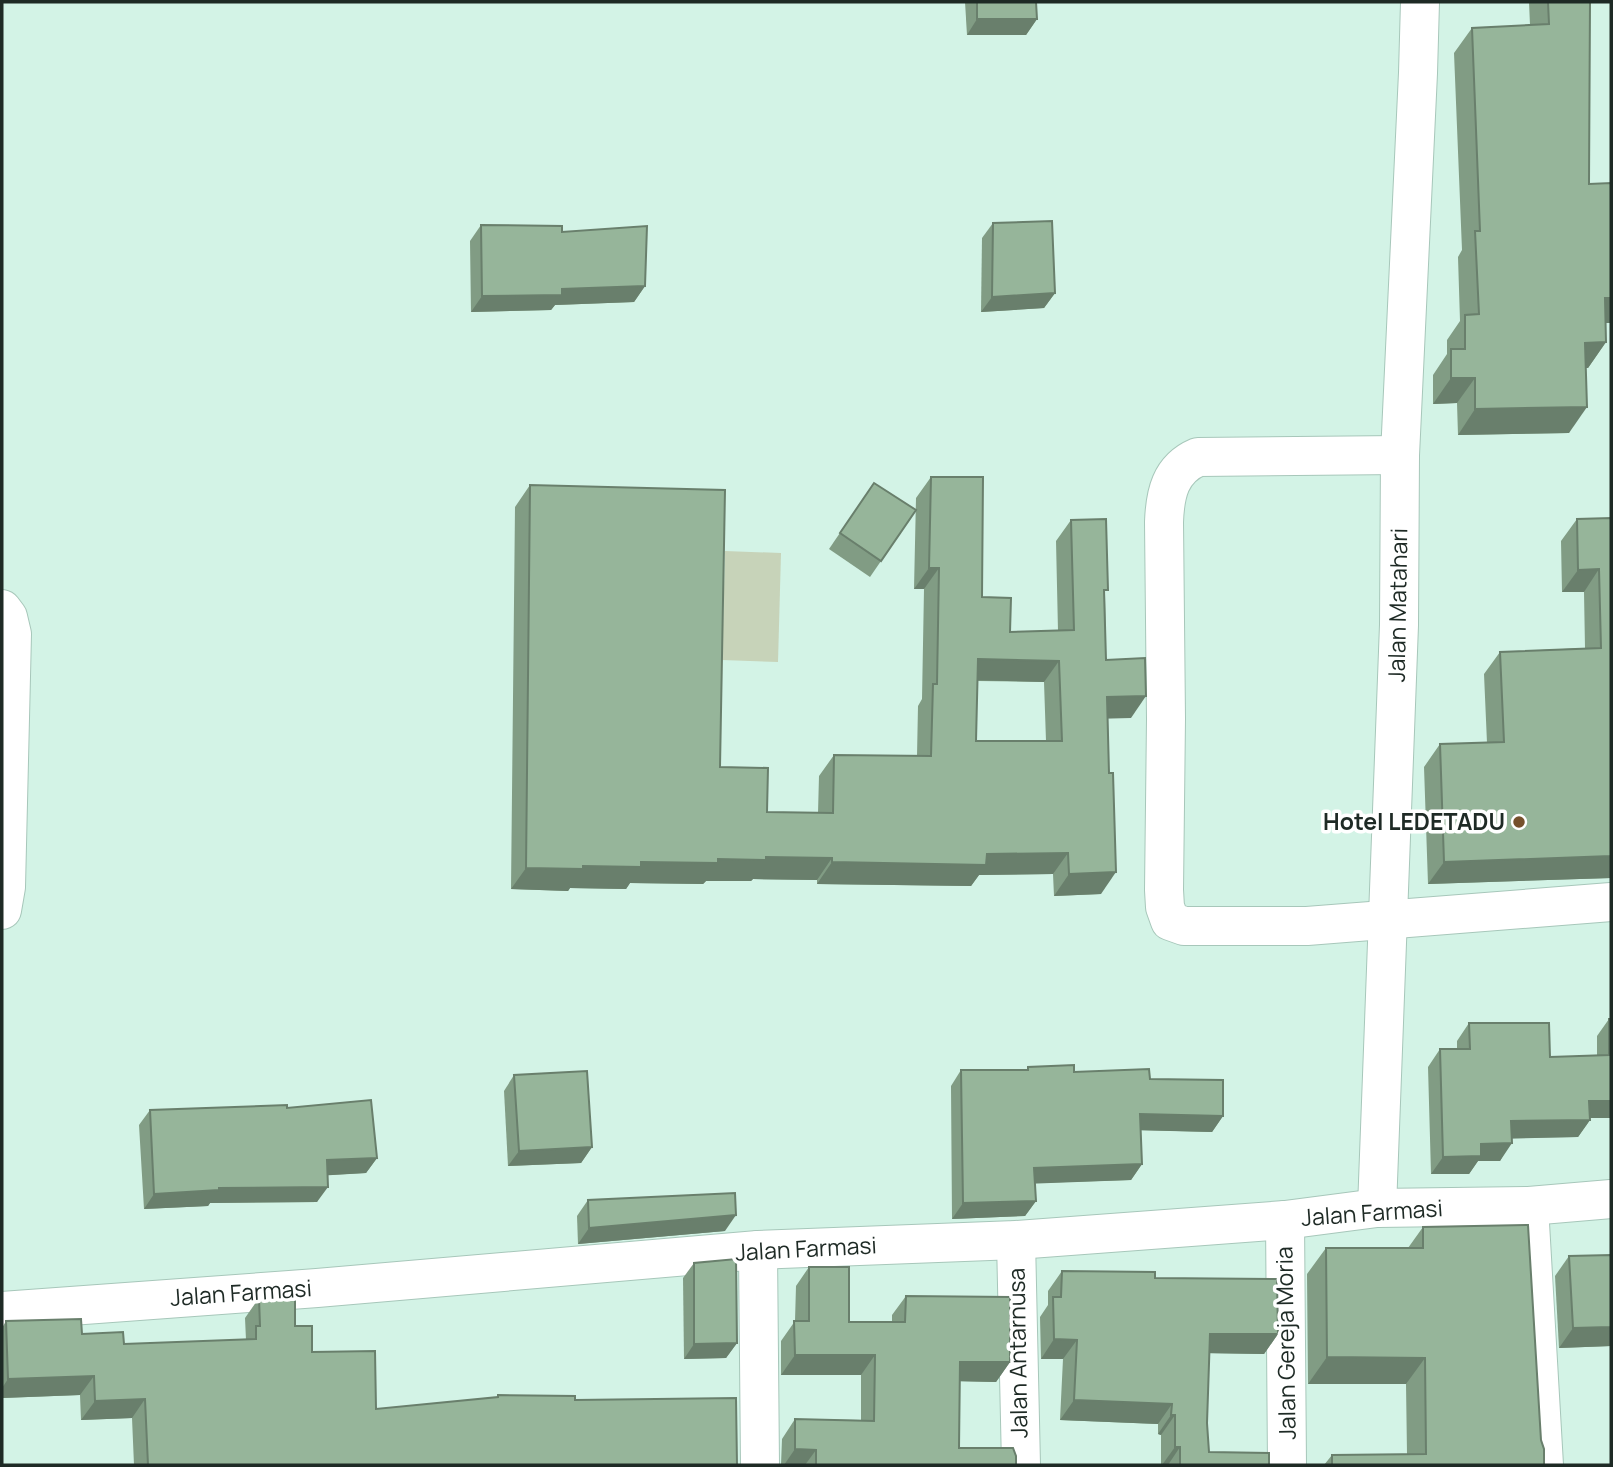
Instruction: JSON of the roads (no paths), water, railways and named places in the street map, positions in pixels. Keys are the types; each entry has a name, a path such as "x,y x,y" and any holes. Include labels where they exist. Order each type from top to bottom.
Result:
{"street":[{"name":"Jalan Matahari","path":"1377,1208 1399,625 1400,455 1420,2"},
{"path":"1400,455 1198,457 1180,467 1167,489 1164,522 1164,890 1170,921 1184,926 1307,926 1611,902"},
{"path":"2,609 8,617 12,634 6,887 2,910"},
{"name":"Jalan Farmasi","path":"2,1311 317,1288 758,1250 1016,1240 1285,1220 1377,1208 1529,1206 1611,1199"},
{"path":"1529,1206 1544,1465"},
{"name":"Jalan Gereja Moria","path":"1285,1220 1287,1465"},
{"name":"Jalan Antarnusa","path":"1016,1240 1021,1465"},
{"path":"758,1250 760,1465"}],"place":[{"name":"Hotel LEDETADU","path":"1519,822"}]}
